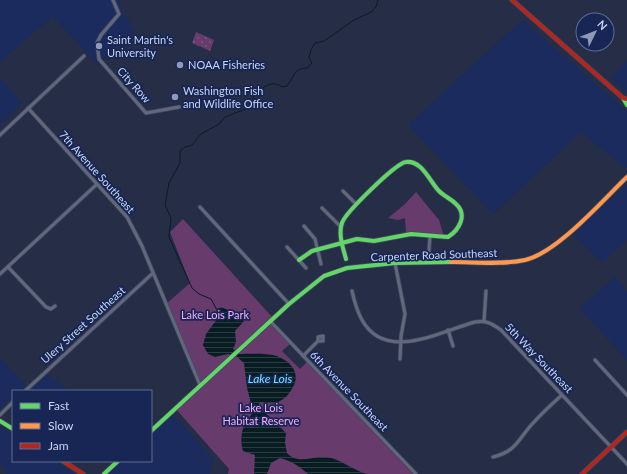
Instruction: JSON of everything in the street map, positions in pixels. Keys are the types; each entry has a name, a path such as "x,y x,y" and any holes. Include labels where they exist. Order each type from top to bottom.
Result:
{"main road":[{"path":"512,0 625,98 624,103 627,105"},
{"path":"300,260 312,251 318,249 342,243 357,239 366,241 381,240 406,234 444,238 456,232 461,224 461,213 458,206 435,186 426,171 414,163 406,162 396,166 347,211 341,227 342,243 346,259"},
{"name":"Carpenter Road Southeast","path":"152,430 262,328 317,281 338,270 395,263 515,262 537,256 560,241 627,177"},
{"path":"0,421 12,428"},
{"path":"582,474 627,432"},
{"path":"65,462 83,474"},
{"path":"104,474 117,462"}],"street":[{"name":"City Row","path":"113,0 119,14 101,35 97,43 99,59 146,113 179,107"},
{"path":"0,135 84,56"},
{"name":"7th Avenue Southeast","path":"28,108 96,185 127,217 153,273 200,385"},
{"path":"0,274 96,185"},
{"path":"343,191 356,204"},
{"path":"200,206 289,304"},
{"path":"322,208 341,227"},
{"path":"304,226 315,239 321,264"},
{"path":"428,262 430,237"},
{"path":"287,247 306,268"},
{"path":"395,263 405,314 400,359"},
{"path":"8,267 46,307 51,308 55,306"},
{"name":"Ulery Street Southeast","path":"26,390 153,273"},
{"path":"352,291 362,321 370,330 378,337 401,342 412,342 448,330 484,321 486,291"},
{"name":"6th Avenue Southeast","path":"270,321 416,474"},
{"name":"5th Way Southeast","path":"484,321 501,330 627,464"},
{"path":"448,330 453,346"},
{"path":"303,356 318,341"},
{"path":"595,360 627,395"},
{"path":"493,458 506,454 514,448 536,420 562,395"},
{"path":"0,415 12,403"}],"shaded area":[{"name":"Saint Martin's University","path":"0,0 119,0 121,10 135,31 98,65 53,16 0,62"},
{"path":"522,20 627,111 627,168 626,169 581,132 493,214 408,125"},
{"path":"627,61 627,92 610,78"},
{"path":"0,78 22,103 0,124"},
{"path":"627,184 627,240 602,263 573,233"},
{"path":"615,277 627,291 627,360 580,309"},
{"path":"0,357 26,386 21,390 12,390 12,398 0,409"},
{"path":"47,375 69,390 31,390"},
{"path":"173,415 214,459 209,474 109,474 122,462 152,462 152,434"},
{"path":"0,426 12,434 12,462 56,462 75,474 7,474 0,463"}],"green space":[{"path":"196,32 214,40 210,51 192,43"},
{"path":"416,192 439,220 444,237 406,234 405,218 398,220 388,218 405,204"},
{"name":"Lake Lois Habitat Reserve","path":"183,219 273,318 270,323 290,344 282,351 300,369 307,362 413,474 228,474 229,469 175,408 201,385 166,304 190,283 170,232"}],"water":[{"name":"Lake Lois","path":"221,307 235,313 244,321 235,331 236,342 233,349 239,354 273,355 283,359 292,366 296,375 295,381 294,386 287,396 275,403 260,402 258,406 286,433 285,443 287,453 296,459 320,457 330,458 367,474 308,474 295,464 280,458 271,463 267,474 254,474 255,455 243,451 242,443 244,426 253,411 247,388 244,363 236,356 228,354 215,357 208,354 203,345 206,334 217,319 217,309"}],"waterway":[{"path":"217,310 211,299 199,294 192,288 169,237 171,218 165,205 169,183 180,163 180,151 185,147 192,145 201,134 219,124 225,117 251,107 254,95 264,87 271,84 282,87 287,86 297,71 307,68 312,63 309,58 315,43 324,41 354,20 371,12 376,7 378,0"}],"traffic: fast":[{"path":"623,98 627,105"},
{"path":"299,260 312,251 357,239 374,241 411,234 448,237 456,230 461,222 462,217 460,208 439,191 417,164 412,162 401,164 382,179 352,209 342,223 341,241 342,246 346,259"},
{"path":"152,430 289,304 324,276 347,268 395,263 451,262"},
{"path":"0,421 12,428"},
{"path":"104,474 117,462"}],"traffic: slow":[{"path":"451,262 516,262 538,255 565,237 593,212 627,177"}],"traffic: jam":[{"path":"512,0 623,98 627,99"},
{"path":"582,474 627,432"},
{"path":"65,462 83,474"}],"place":[{"name":"Saint Martin's University","path":"99,46"},
{"name":"NOAA Fisheries","path":"180,65"},
{"name":"Washington Fish and Wildlife Office","path":"175,97"}],"park label":[{"name":"Lake Lois Park","path":"215,315"}]}
